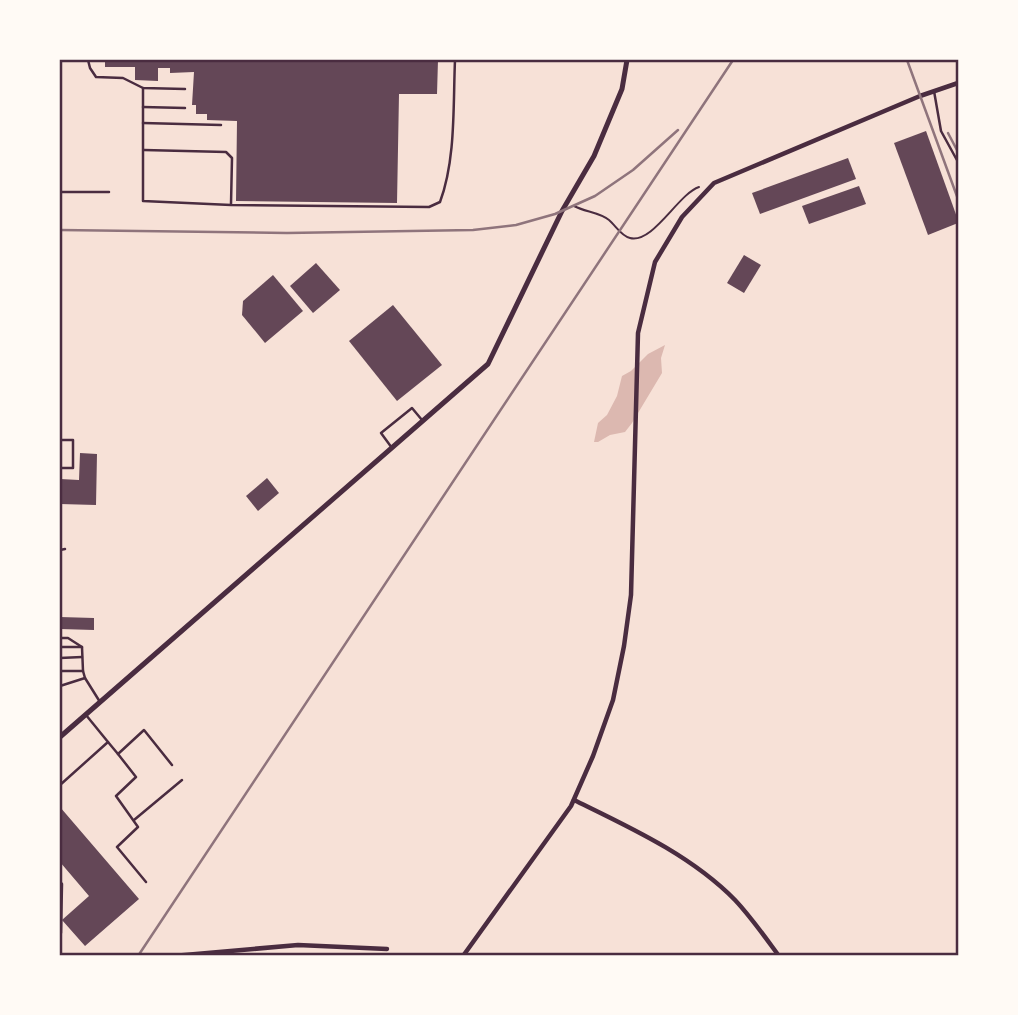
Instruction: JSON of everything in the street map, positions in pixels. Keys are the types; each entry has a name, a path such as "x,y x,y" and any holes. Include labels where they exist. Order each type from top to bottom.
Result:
{"street":[{"path":"60,737 488,364 567,203 594,156 622,89 627,60"},
{"path":"463,956 527,870 574,800 613,700 631,595 638,333 655,262 682,217 714,183 958,83"},
{"path":"574,800 659,844 704,874 734,900 761,930 779,956"},
{"path":"173,956 298,945 387,949"}],"lane":[{"path":"88,60 96,77 123,78 143,89 185,89"},
{"path":"143,89 143,201 231,205 429,207 440,202 447,183 455,60"},
{"path":"934,91 941,131 958,162"},
{"path":"143,107 185,108"},
{"path":"144,123 221,125"},
{"path":"144,150 226,152 232,158 231,205"},
{"path":"60,192 109,192"},
{"path":"392,448 381,433 412,408 423,421"},
{"path":"60,440 73,440 72,468 60,468"},
{"path":"60,550 65,549"},
{"path":"60,638 68,638 82,646"},
{"path":"82,646 85,678 100,702"},
{"path":"60,647 82,646"},
{"path":"60,657 82,657"},
{"path":"60,671 83,671"},
{"path":"60,686 85,678"},
{"path":"86,715 136,776 116,796 138,827 117,847 146,882"},
{"path":"118,754 145,730 172,765"},
{"path":"60,785 108,743"},
{"path":"134,820 182,780"},
{"path":"60,882 60,933"}],"path":[{"path":"567,203 608,219 619,231 632,239 647,234 691,190 714,183"}],"shaded area":[{"path":"665,345 661,358 662,373 632,423 625,432 594,442 598,423 607,415 617,396 622,376 648,354"}],"building":[{"path":"105,60 438,60 437,94 399,94 397,203 236,201 237,121 207,120 207,114 196,114 196,105 192,105 194,72 170,73 170,68 158,68 158,81 135,80 135,67 105,67"},
{"path":"926,131 958,220 958,223 928,235 894,143"},
{"path":"848,158 856,179 760,214 752,193"},
{"path":"859,186 866,204 809,224 802,206"},
{"path":"744,255 761,265 744,293 727,283"},
{"path":"316,263 340,290 313,313 290,286"},
{"path":"273,275 303,311 265,343 242,315 243,301"},
{"path":"393,305 442,365 397,401 349,341"},
{"path":"80,453 97,454 96,505 60,504 60,479 79,480"},
{"path":"267,478 279,493 258,511 246,496"},
{"path":"60,617 94,618 94,630 60,629"},
{"path":"60,807 139,899 85,946 62,920 89,896 60,862"}],"railway":[{"path":"138,956 733,60"},
{"path":"907,60 958,199"},
{"path":"60,230 287,233 473,230 516,225 555,214 595,196 633,170 678,130"},
{"path":"948,133 958,152"}]}
